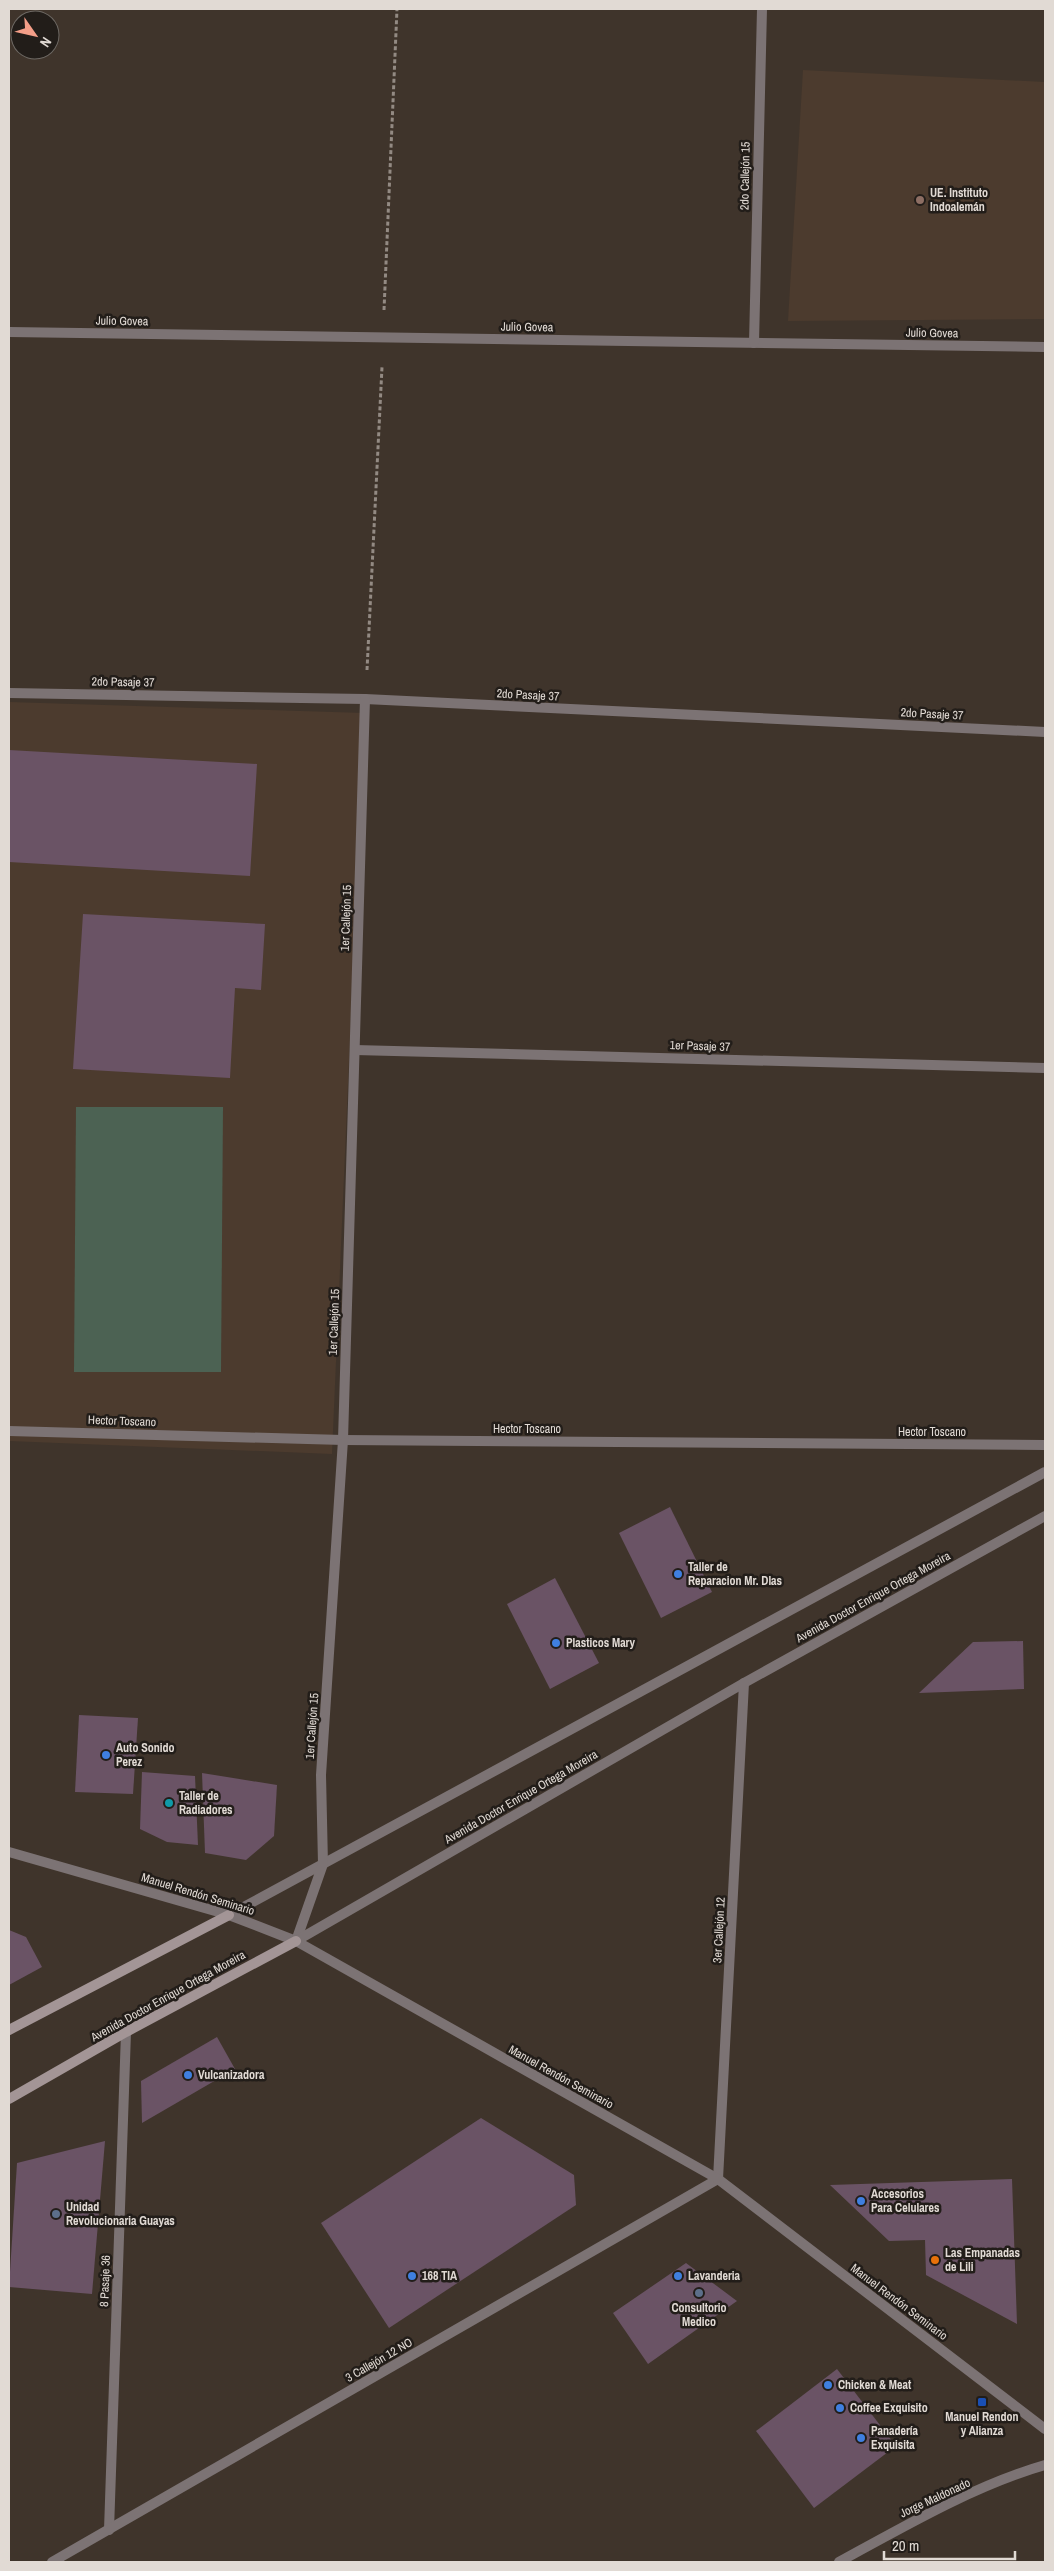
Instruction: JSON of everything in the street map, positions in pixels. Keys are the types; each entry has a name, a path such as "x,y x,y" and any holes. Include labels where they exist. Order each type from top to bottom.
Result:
{"main road":[{"path":"9,2030 229,1914"},
{"name":"Avenida Doctor Enrique Ortega Moreira","path":"9,2099 126,2032 296,1941"}],"street":[{"name":"2do Callejón 15","path":"754,343 762,9"},
{"name":"Julio Govea","path":"9,332 1045,347"},
{"name":"2do Pasaje 37","path":"9,693 365,699 1045,732"},
{"name":"1er Callejón 15","path":"296,1941 323,1864 321,1775 343,1440 365,699"},
{"name":"1er Pasaje 37","path":"355,1050 1045,1068"},
{"name":"Hector Toscano","path":"9,1431 343,1440 1045,1445"},
{"path":"229,1914 1045,1472"},
{"name":"Avenida Doctor Enrique Ortega Moreira","path":"296,1941 744,1683 1045,1516"},
{"name":"3er Callejón 12","path":"718,2179 744,1683"},
{"name":"Manuel Rendón Seminario","path":"9,1852 229,1914 296,1941 718,2179 1045,2429"},
{"name":"8 Pasaje 36","path":"109,2530 126,2032"},
{"name":"3 Callejón 12 NO","path":"52,2562 718,2179"},
{"name":"Jorge Maldonado","path":"840,2562 915,2520 1024,2471 1045,2464"}],"shaded area":[{"name":"UE. Instituto Indoalemán","path":"803,70 1045,82 1045,319 788,321"},
{"path":"9,702 364,713 332,1454 9,1441"}],"green space":[{"path":"76,1107 223,1107 221,1372 74,1372"}],"building":[{"path":"9,750 257,764 250,876 9,862"},
{"path":"83,914 265,924 261,990 235,988 230,1078 73,1069"},
{"path":"670,1507 712,1592 661,1618 619,1533"},
{"path":"555,1578 599,1663 550,1689 507,1604"},
{"path":"1023,1641 1024,1689 919,1693 973,1642"},
{"name":"Auto Sonido Perez","path":"79,1715 138,1718 133,1794 75,1792"},
{"name":"Taller de Radiadores","path":"142,1772 195,1776 198,1845 167,1842 140,1829"},
{"path":"202,1773 277,1785 274,1836 246,1860 205,1853"},
{"path":"9,1930 26,1937 42,1967 9,1985"},
{"name":"Vulcanizadora","path":"217,2037 235,2069 142,2123 141,2081"},
{"name":"168 TIA","path":"481,2118 574,2175 576,2205 389,2328 321,2223"},
{"name":"Unidad Revolucionaria Guayas","path":"105,2141 92,2294 9,2287 17,2163"},
{"path":"1012,2179 1017,2324 926,2275 925,2240 889,2241 830,2185"},
{"path":"686,2263 737,2301 648,2364 613,2313"},
{"path":"837,2369 896,2446 814,2508 756,2431"}],"place":[{"name":"UE. Instituto Indoalemán","path":"920,200"},
{"name":"Taller de Reparacion Mr. Dlas","path":"678,1574"},
{"name":"Plasticos Mary","path":"556,1643"},
{"name":"Auto Sonido Perez","path":"106,1755"},
{"name":"Taller de Radiadores","path":"169,1803"},
{"name":"Vulcanizadora","path":"188,2075"},
{"name":"Accesorios Para Celulares","path":"861,2201"},
{"name":"Unidad Revolucionaria Guayas","path":"56,2214"},
{"name":"Las Empanadas de Lili","path":"935,2260"},
{"name":"168 TIA","path":"412,2276"},
{"name":"Lavanderia","path":"678,2276"},
{"name":"Consultorio Medico","path":"699,2293"},
{"name":"Chicken & Meat","path":"828,2385"},
{"name":"Manuel Rendon y Alianza","path":"982,2402"},
{"name":"Coffee Exquisito","path":"840,2408"},
{"name":"Panadería Exquisita","path":"861,2438"}]}
